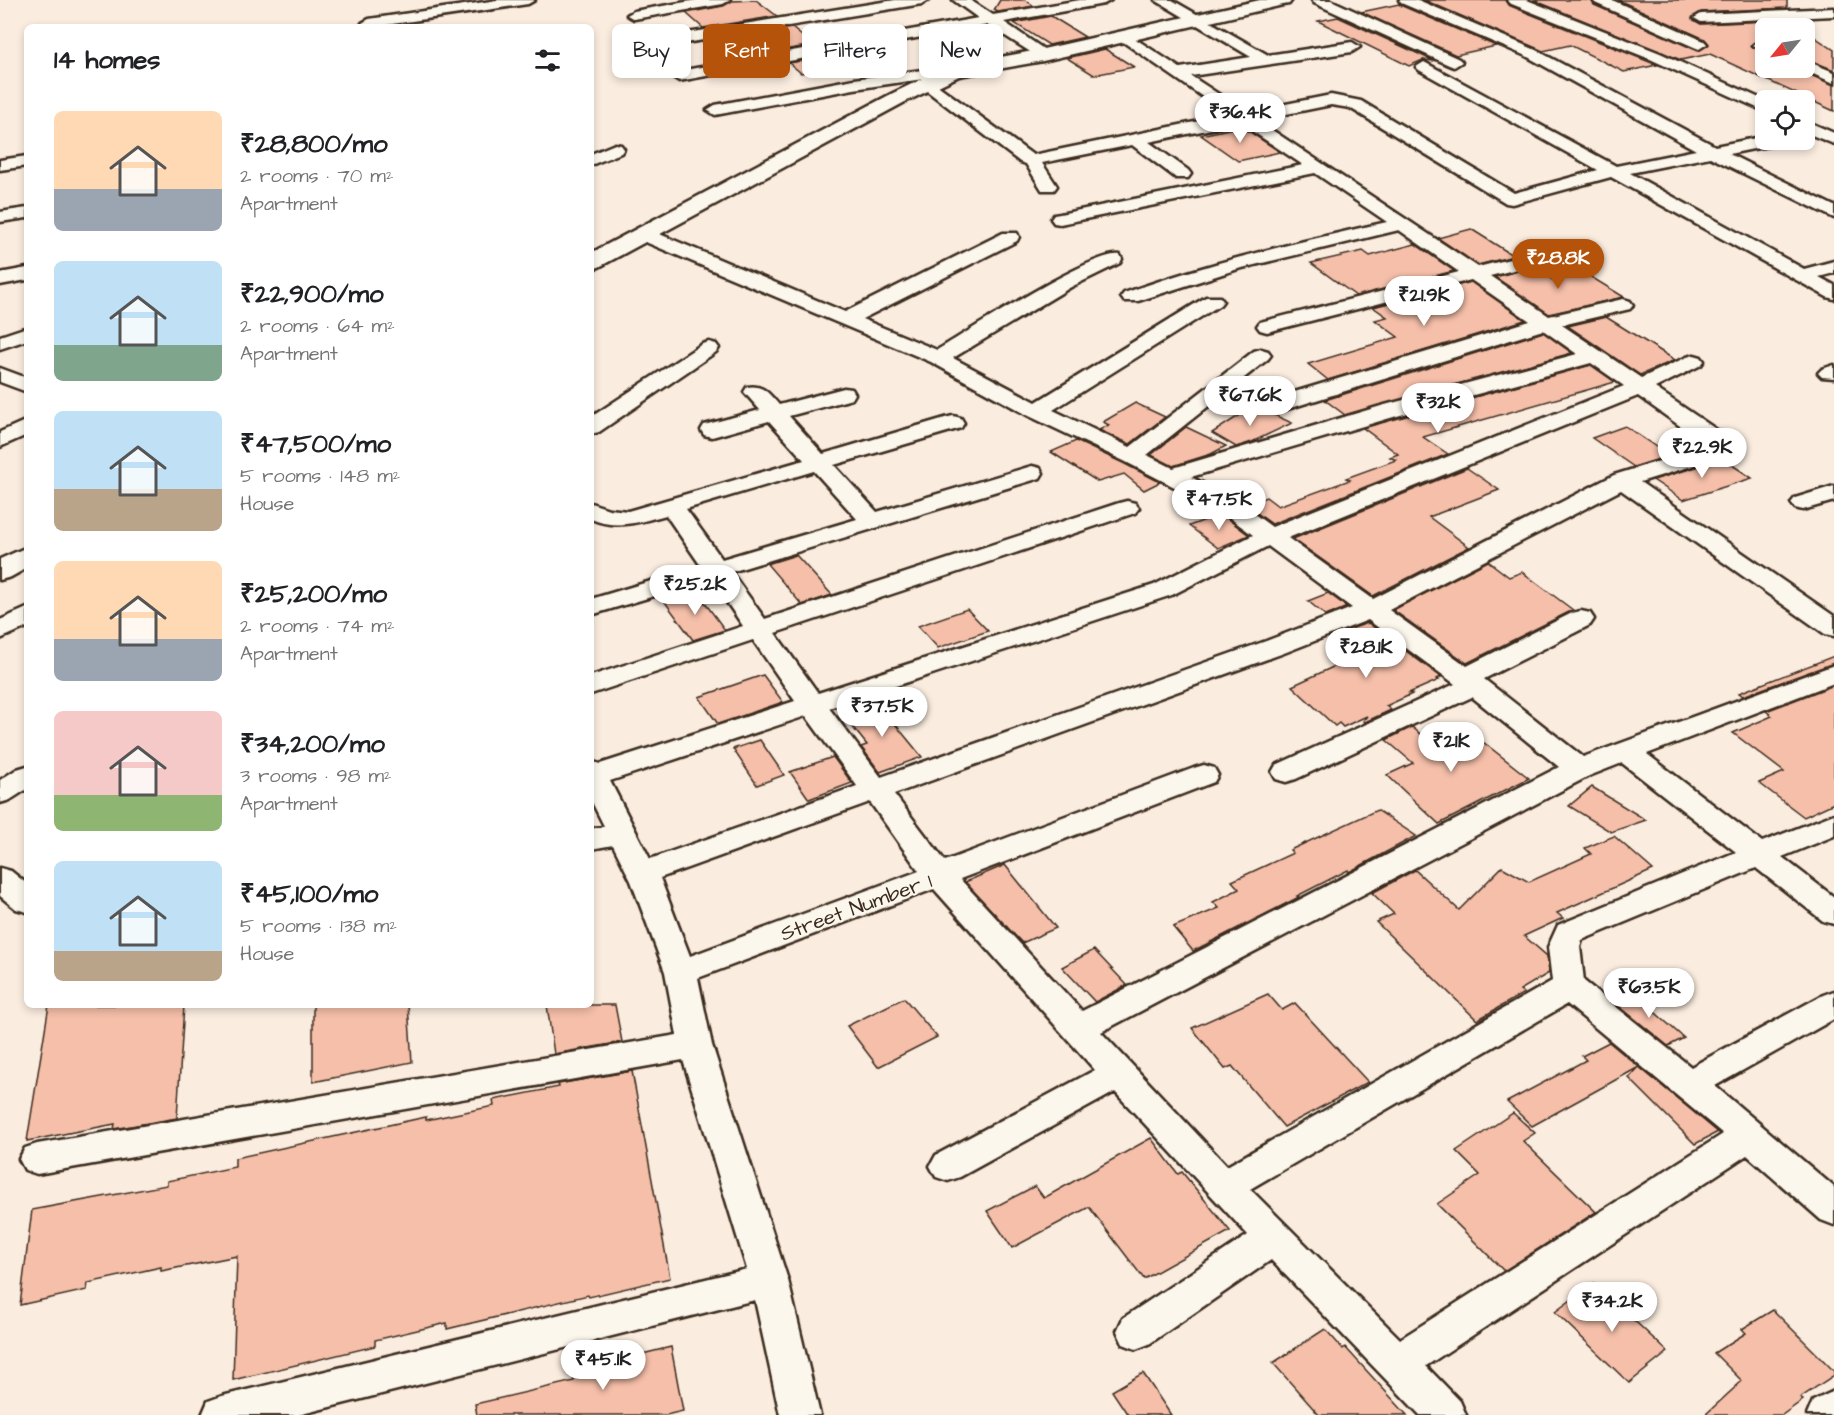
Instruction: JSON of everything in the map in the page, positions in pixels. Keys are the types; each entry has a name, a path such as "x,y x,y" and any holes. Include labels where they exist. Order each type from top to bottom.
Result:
{"street":[{"path":"369,23 528,0"},
{"path":"634,15 723,0"},
{"path":"691,37 922,0"},
{"path":"960,0 1043,55"},
{"path":"691,74 1104,0"},
{"path":"1162,0 1266,60"},
{"path":"1003,62 1200,21 1283,0"},
{"path":"1318,0 1454,62"},
{"path":"1406,0 1531,53 1713,152 1834,213"},
{"path":"1514,0 1655,56 1755,102"},
{"path":"1600,0 1699,44"},
{"path":"1821,0 1834,10"},
{"path":"1701,18 1834,10"},
{"path":"642,873 1275,647 1370,610 1622,480 1720,448 1715,439 1402,224 1123,37"},
{"path":"1177,73 1352,47"},
{"path":"1424,67 1834,293"},
{"path":"1815,70 1834,78"},
{"path":"716,110 854,84 919,76"},
{"path":"594,260 770,165 939,78"},
{"path":"926,84 1026,158 1032,160 1137,141 1331,100 1355,104 1512,199 1611,172 1755,143"},
{"path":"1815,128 1834,126"},
{"path":"1815,132 1834,139"},
{"path":"1137,141 1182,174"},
{"path":"594,159 615,149"},
{"path":"1032,160 1048,186"},
{"path":"0,165 24,162"},
{"path":"1060,219 1316,168"},
{"path":"0,217 24,213"},
{"path":"1131,297 1175,279 1222,266 1402,224"},
{"path":"643,234 938,358 1037,411 1227,505 1268,537 1470,681 1579,769"},
{"path":"846,319 1010,237"},
{"path":"1268,326 1546,256"},
{"path":"938,358 1064,283 1113,260"},
{"path":"1802,275 1834,267"},
{"path":"0,279 24,275"},
{"path":"1037,411 1213,301"},
{"path":"1276,405 1544,323 1623,304"},
{"path":"0,343 24,334"},
{"path":"594,425 709,348"},
{"path":"1132,456 1261,355"},
{"path":"1172,476 1389,411 1593,356"},
{"path":"594,772 813,706 1163,590 1268,537 1638,388 1694,361"},
{"path":"0,374 24,385"},
{"path":"755,392 871,520"},
{"path":"712,430 844,394"},
{"path":"594,511 605,516 623,518 953,423"},
{"path":"0,440 24,428"},
{"path":"594,606 715,567 1032,473"},
{"path":"1622,480 1834,628"},
{"path":"1803,503 1834,493"},
{"path":"671,505 813,706 939,876 1204,775"},
{"path":"594,684 1127,508"},
{"path":"0,571 24,558"},
{"path":"0,631 24,618"},
{"path":"1286,772 1470,681 1581,619"},
{"path":"1077,1029 1579,769 1834,673"},
{"path":"1625,751 1834,913"},
{"path":"0,793 24,778"},
{"path":"594,781 607,836 642,873 681,972 695,1045 769,1280 800,1415"},
{"path":"1834,824 1569,933 1564,947 1569,987 1689,1084 1834,1209"},
{"name":"Street Number 1","path":"681,972 939,876 1118,1074 1274,1238 1398,1362 1446,1415"},
{"path":"0,879 24,899"},
{"path":"1225,1185 1569,987"},
{"path":"1689,1084 1834,1004"},
{"path":"37,1159 695,1045"},
{"path":"948,1166 1118,1074"},
{"path":"1398,1362 1749,1136"},
{"path":"1136,1331 1274,1238"},
{"path":"222,1415 769,1280"},
{"path":"1827,1415 1834,1410"}],"building":[{"path":"756,0 777,16 728,24 703,24 703,28 686,13 723,6 732,1"},
{"path":"1000,0 1025,0 1034,6 998,12 994,10"},
{"path":"1424,0 1505,0 1508,5 1657,65 1624,72 1570,45 1543,51"},
{"path":"1533,0 1591,0 1594,5 1698,51 1709,44 1705,39 1618,0 1787,0 1787,8 1701,12 1692,19 1701,24 1755,22 1755,42 1751,46 1755,48 1755,75 1710,54 1681,60"},
{"path":"1399,4 1496,46 1456,55 1361,12"},
{"path":"1051,16 1085,37 1049,45 1014,23"},
{"path":"1338,17 1434,61 1423,60 1409,66 1318,21"},
{"path":"790,28 802,36 802,47 790,49"},
{"path":"1815,37 1834,50 1834,70 1815,62"},
{"path":"1105,49 1134,67 1094,75 1067,58"},
{"path":"802,61 802,73 790,64"},
{"path":"1815,77 1834,85 1834,111 1815,102 1815,90 1788,90 1762,78"},
{"path":"1238,127 1244,128 1280,152 1238,161 1201,135"},
{"path":"1471,229 1514,256 1478,265 1438,238"},
{"path":"1415,244 1454,271 1356,296 1311,263 1363,251 1370,256"},
{"path":"1533,267 1553,280 1583,272 1624,297 1549,314 1495,277"},
{"path":"1471,282 1525,320 1328,380 1308,364 1398,337 1375,320 1387,317 1373,307"},
{"path":"1606,317 1675,360 1640,375 1568,326"},
{"path":"1543,332 1572,353 1345,415 1325,400"},
{"path":"1591,365 1615,382 1423,437 1448,454 1272,524 1246,505 1266,497 1278,506 1350,480 1346,478 1396,460 1390,457 1398,454 1363,428"},
{"path":"1135,403 1165,417 1130,444 1099,430 1109,425 1103,422"},
{"path":"1254,406 1292,423 1236,447 1212,433"},
{"path":"1625,426 1662,451 1696,441 1703,445 1634,467 1592,438"},
{"path":"1186,427 1226,446 1211,454 1173,466 1151,455"},
{"path":"1076,441 1160,482 1144,490 1124,474 1098,482 1051,452"},
{"path":"1723,459 1752,478 1683,500 1653,480"},
{"path":"1467,468 1499,490 1429,517 1469,547 1373,596 1293,539"},
{"path":"1221,514 1249,535 1218,548 1189,526"},
{"path":"796,555 832,595 802,605 767,564"},
{"path":"1488,561 1509,577 1522,572 1573,610 1467,663 1393,610"},
{"path":"697,592 725,630 693,640 665,602"},
{"path":"1328,593 1347,607 1326,616 1308,601"},
{"path":"967,609 988,631 938,648 918,626"},
{"path":"1368,623 1441,677 1386,706 1391,710 1365,722 1363,721 1367,716 1343,727 1339,723 1335,726 1292,686 1361,654 1344,640 1352,637 1345,631"},
{"path":"1834,656 1834,663 1743,696 1739,693"},
{"path":"763,675 783,702 718,724 699,697"},
{"path":"1834,685 1834,803 1804,817 1759,783 1784,772 1733,733 1772,716 1766,711"},
{"path":"878,703 922,757 880,772 861,747 867,745 843,715"},
{"path":"1412,727 1435,746 1469,731 1529,778 1439,824 1387,775 1413,763 1386,740"},
{"path":"760,740 784,775 757,785 733,749"},
{"path":"833,757 852,783 809,799 790,772"},
{"path":"1592,787 1646,820 1611,832 1569,806"},
{"path":"1377,810 1416,836 1193,951 1173,927 1219,908 1213,902 1239,889 1232,881 1293,853 1290,850"},
{"path":"1614,836 1653,870 1557,913 1563,918 1524,936 1547,956 1549,973 1520,990 1524,993 1477,1020 1376,922 1394,914 1372,893 1415,870 1459,910 1502,867 1529,882 1591,854 1585,848"},
{"path":"1005,865 1056,928 1022,943 965,882"},
{"path":"1094,950 1127,985 1095,1002 1062,967"},
{"path":"1632,992 1684,1038 1668,1046 1614,1002"},
{"path":"1268,994 1282,1010 1295,1003 1368,1082 1284,1127 1232,1066 1225,1069 1192,1028"},
{"path":"904,998 937,1037 878,1067 847,1026"},
{"path":"594,1005 615,1005 622,1042 554,1054 547,1008 594,1008"},
{"path":"49,1008 184,1008 177,1118 114,1129 115,1124 27,1141"},
{"path":"313,1008 408,1008 412,1062 313,1082"},
{"path":"1609,1042 1639,1067 1532,1126 1507,1102 1586,1060 1582,1056"},
{"path":"1639,1067 1718,1132 1695,1144 1629,1078"},
{"path":"632,1071 670,1278 447,1329 447,1323 375,1340 375,1346 233,1380 237,1256 161,1271 161,1267 88,1283 87,1290 20,1305 32,1210 167,1185 167,1181 235,1167 235,1158 426,1117 426,1120 494,1106 493,1100 559,1087 558,1084"},
{"path":"1513,1113 1535,1133 1523,1141 1596,1212 1504,1271 1437,1204 1480,1175 1456,1151"},
{"path":"1151,1138 1178,1174 1182,1172 1230,1231 1144,1279 1089,1207 1012,1248 987,1211 1035,1186 1044,1198"},
{"path":"1594,1283 1668,1352 1629,1383 1555,1312"},
{"path":"1773,1310 1834,1371 1834,1375 1800,1398 1803,1400 1782,1415 1705,1415 1742,1381 1714,1353 1746,1333 1742,1329"},
{"path":"1325,1329 1343,1349 1345,1347 1407,1415 1319,1415 1273,1363"},
{"path":"671,1347 683,1411 666,1415 477,1415 475,1404 574,1381 573,1371"},
{"path":"1143,1373 1171,1415 1128,1415 1112,1391"}]}
